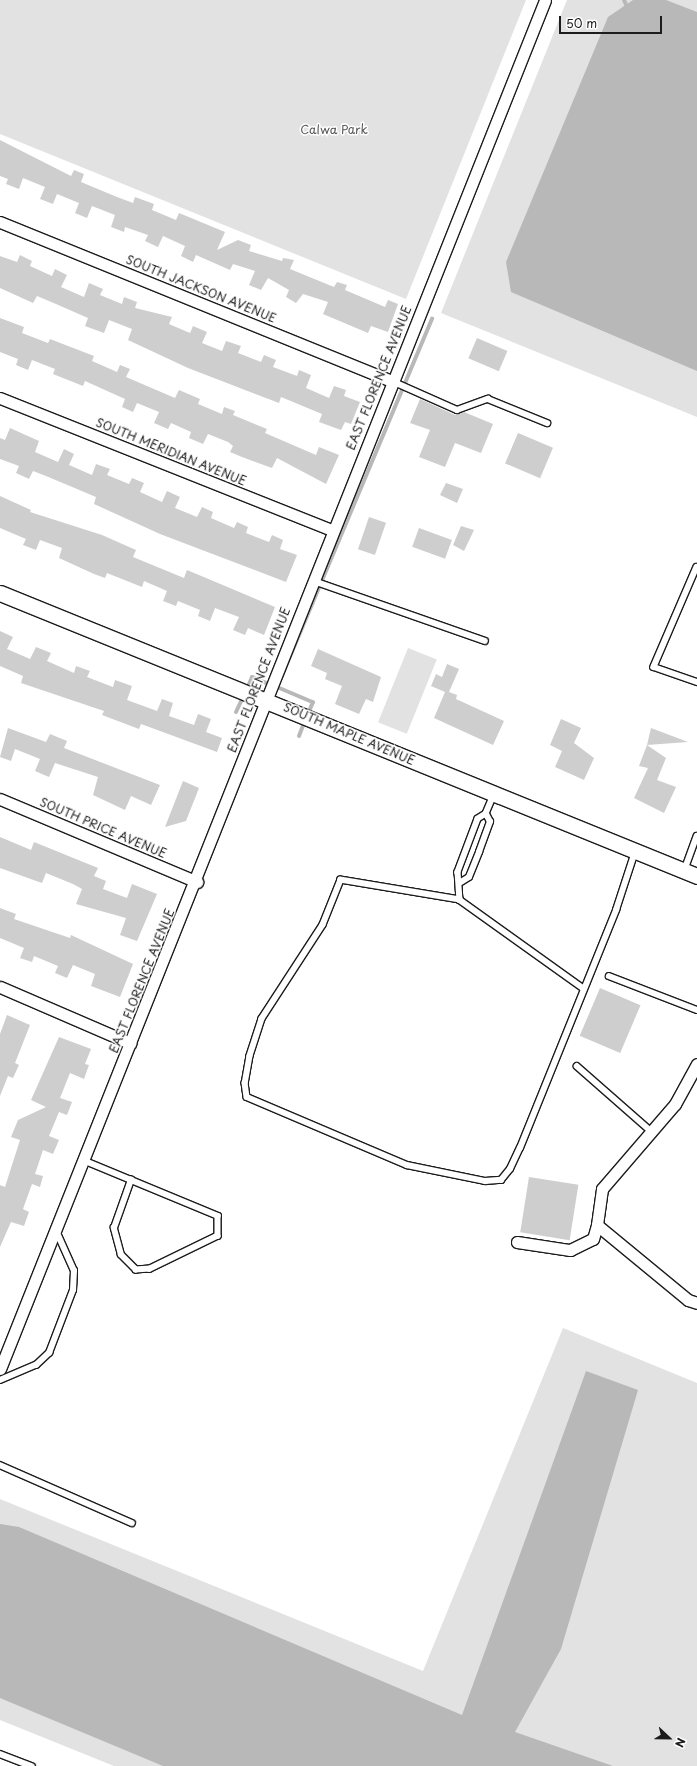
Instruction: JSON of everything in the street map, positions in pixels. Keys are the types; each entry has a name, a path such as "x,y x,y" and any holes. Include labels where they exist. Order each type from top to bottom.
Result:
{"main road":[{"name":"SOUTH MAPLE AVENUE","path":"0,593 266,700 494,795 690,874"}],"street":[{"name":"EAST FLORENCE AVENUE","path":"0,1369 130,1043 197,882 311,580 545,0"},
{"name":"SOUTH JACKSON AVENUE","path":"0,222 392,381"},
{"name":"SOUTH MERIDIAN AVENUE","path":"0,398 332,530"},
{"name":"SOUTH PRICE AVENUE","path":"0,799 197,882"},
{"path":"0,987 130,1043"},
{"path":"517,1242 570,1250 593,1240 597,1225 602,1189 675,1104 697,1064"},
{"path":"597,1225 688,1300 697,1303"}],"lane":[{"path":"392,381 457,410 488,399 547,423"},
{"path":"697,567 654,668 697,682"},
{"path":"311,580 485,641"},
{"path":"460,900 461,882 458,872 478,819 486,814 494,795"},
{"path":"461,882 469,877 486,834 490,822 486,814"},
{"path":"690,874 697,836"},
{"path":"583,988 460,900 341,880 323,925 262,1019 250,1056 245,1084 247,1097 407,1165 485,1181 501,1180 510,1169 520,1148 583,988 616,910 635,851"},
{"path":"609,976 697,1010"},
{"path":"577,1066 652,1132"},
{"path":"83,1160 218,1216 218,1236 150,1269 136,1270 121,1255 114,1228 131,1180"},
{"path":"0,1380 36,1365 49,1353 73,1290 74,1271 56,1230"},
{"path":"0,1465 132,1523"},
{"path":"0,1754 32,1766"}],"green space":[{"name":"Calwa Park","path":"0,0 526,0 406,299 0,134"},
{"path":"567,0 697,0 697,417 441,313"},
{"path":"408,648 437,660 407,734 378,722"},
{"path":"563,1328 697,1383 697,1766 114,1766 0,1720 0,1499 423,1671"}],"shaded area":[{"path":"633,0 666,0 697,12 697,371 511,292 506,262 608,17"},
{"path":"586,1371 638,1390 561,1649 515,1732 613,1766 163,1766 0,1698 0,1524 19,1527 462,1715"}],"building":[{"path":"0,140 71,176 74,170 84,174 81,182 117,197 133,203 135,197 154,204 152,210 176,220 179,213 225,232 217,250 238,240 251,245 249,251 282,261 283,258 294,260 290,269 334,287 337,282 347,285 345,290 385,307 388,300 398,304 388,332 371,326 368,333 323,314 328,302 303,294 296,303 286,297 289,290 268,278 261,290 249,285 255,271 233,264 230,270 196,255 193,262 181,256 185,246 163,236 158,247 145,241 148,235 125,227 124,232 111,227 115,215 92,206 87,218 75,213 79,203 57,194 53,204 40,199 45,187 23,178 19,189 6,184 8,179 0,176"},
{"path":"20,255 32,261 30,266 52,276 55,269 67,275 61,287 84,297 89,283 103,289 100,295 122,304 124,297 137,302 135,308 172,317 169,324 190,333 193,326 207,332 202,343 222,351 226,341 241,346 238,353 261,362 264,355 276,360 273,367 297,376 299,370 311,375 306,388 329,398 334,386 346,390 344,396 360,402 351,424 345,422 341,430 319,422 322,414 281,397 279,403 188,368 128,340 132,329 109,320 104,333 85,326 88,318 56,304 37,296 33,303 0,288 0,256 17,262"},
{"path":"0,318 24,327 22,333 48,343 50,339 94,356 92,361 117,372 120,365 130,369 126,377 175,398 179,390 200,399 198,404 222,414 224,407 235,411 233,415 267,429 265,433 316,455 319,447 339,455 326,484 277,458 272,468 230,452 233,446 228,442 208,434 203,444 189,438 191,432 171,423 168,429 154,423 159,412 137,403 133,412 122,407 125,399 85,381 83,386 53,374 55,369 32,360 28,370 16,365 18,359 0,352"},
{"path":"477,338 507,351 499,371 468,358"},
{"path":"420,399 455,415 464,412 493,424 481,453 455,443 445,467 419,457 430,430 410,423"},
{"path":"10,428 39,441 35,452 58,462 64,449 74,454 69,465 92,475 96,464 110,469 107,475 129,484 132,478 144,483 140,492 162,502 167,491 180,497 175,508 197,517 202,507 213,512 211,518 234,528 237,522 248,527 246,533 269,542 272,535 283,540 280,549 297,555 286,582 160,534 94,504 96,497 46,476 33,471 29,479 16,473 19,466 0,459 0,438 5,440"},
{"path":"518,433 553,448 540,478 505,463"},
{"path":"446,483 463,489 457,503 440,495"},
{"path":"0,496 31,510 30,512 102,535 136,550 133,557 184,578 187,570 275,607 264,635 248,628 245,635 233,630 239,617 215,608 210,621 198,616 200,610 178,601 176,606 163,601 167,591 144,581 142,587 107,573 105,578 94,574 59,558 62,548 40,540 36,550 23,545 26,539 0,528"},
{"path":"369,517 386,523 375,555 358,549"},
{"path":"461,526 474,530 464,551 453,545"},
{"path":"419,528 452,540 445,559 412,547"},
{"path":"0,631 13,637 7,649 30,659 36,647 51,653 47,661 74,673 76,666 90,671 87,677 113,687 115,680 132,686 127,700 157,711 162,699 173,703 169,716 194,725 198,714 211,719 206,732 222,738 217,752 141,724 139,729 102,715 104,711 21,683 23,676 0,666"},
{"path":"318,649 381,677 373,702 366,699 359,714 335,704 342,686 325,679 327,673 311,666"},
{"path":"447,664 459,669 449,692 457,695 456,699 504,721 493,745 434,718 445,692 431,686 436,674 442,677"},
{"path":"561,719 581,728 574,743 594,758 584,780 555,767 562,751 550,745"},
{"path":"8,728 46,742 50,734 67,741 64,748 160,785 151,805 131,796 125,810 93,795 98,777 55,763 49,777 35,771 40,759 15,749 11,761 0,757"},
{"path":"651,728 688,742 647,745"},
{"path":"647,745 666,758 657,780 676,787 664,813 634,798 648,768 639,766"},
{"path":"183,781 199,788 186,821 165,827"},
{"path":"0,837 31,850 34,842 98,868 94,876 106,881 103,889 127,898 132,884 157,894 137,941 120,935 126,918 76,904 82,889 73,884 46,873 42,883 0,868"},
{"path":"0,908 16,914 14,919 70,938 71,935 133,964 120,997 91,986 95,974 73,965 67,978 55,973 58,966 34,956 32,962 20,958 24,948 0,938"},
{"path":"600,988 641,1005 620,1053 580,1036"},
{"path":"7,1015 30,1025 15,1063 19,1065 13,1078 8,1076 0,1096 0,1034"},
{"path":"59,1037 91,1049 85,1064 89,1065 84,1079 70,1073 60,1098 72,1102 67,1115 59,1112 49,1136 59,1140 53,1154 43,1150 35,1174 43,1176 40,1187 32,1184 23,1209 29,1212 24,1226 11,1222 0,1247 0,1185 5,1187 20,1140 11,1137 18,1120 46,1107 31,1100"},
{"path":"529,1177 578,1185 570,1240 520,1232"}],"waterway":[{"path":"624,0 628,9"},
{"path":"281,678 432,318"},
{"path":"247,689 252,677 271,685"},
{"path":"278,684 277,687 313,702 308,714"},
{"path":"236,712 244,695"},
{"path":"299,736 305,720"}]}
